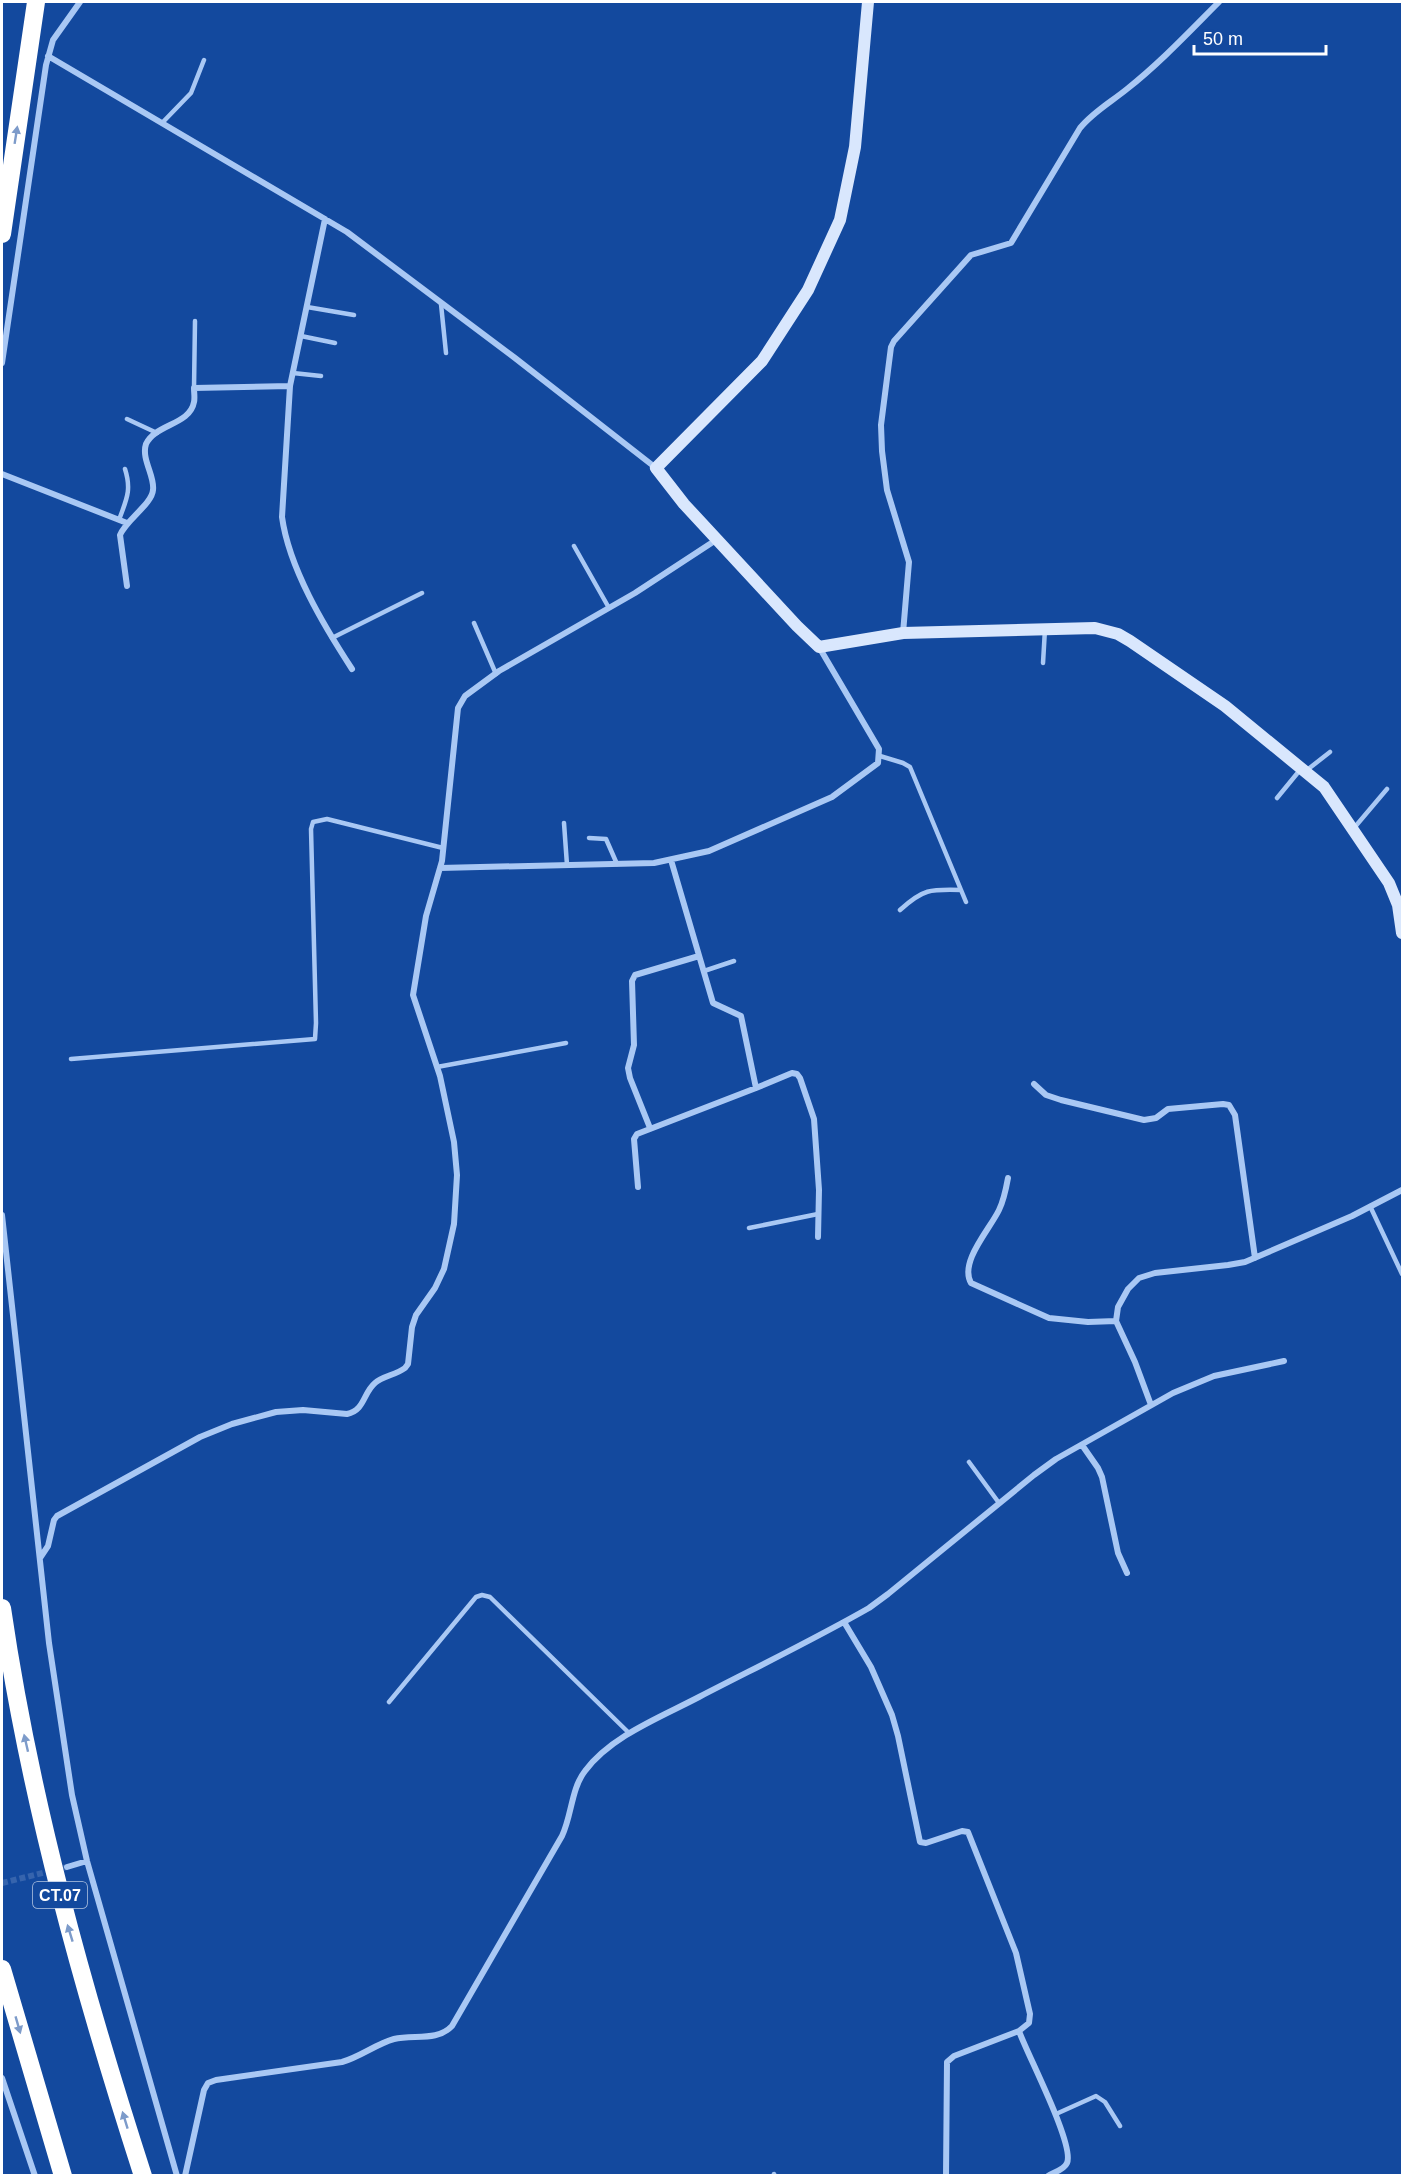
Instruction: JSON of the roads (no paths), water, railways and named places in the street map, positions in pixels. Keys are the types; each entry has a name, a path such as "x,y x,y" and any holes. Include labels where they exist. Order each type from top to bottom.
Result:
{"highway":[{"path":"2,234 36,2"},
{"name":"CT.07","path":"2,1608 13,1684 65,1915 143,2175"},
{"path":"2,1969 63,2175"}],"street":[{"path":"2,363 48,56 53,40 80,2"},
{"path":"656,468 762,361 808,290 836,230 855,147 868,2"},
{"path":"903,633 909,562 888,490 882,452 881,425 891,347 894,341 971,255 1011,243 1088,118 1127,89 1177,45 1219,2"},
{"path":"48,56 347,232 656,468 684,504 819,647 879,749 878,763 832,796 709,851 654,863 440,868"},
{"path":"325,219 290,386 282,517 285,538 320,618 352,669"},
{"path":"127,586 120,535 127,523 150,498 153,491 146,446 157,433 190,412 195,403 194,388 290,386"},
{"path":"2,474 127,523"},
{"path":"40,1557 48,1546 57,1516 200,1437 232,1424 276,1412 303,1410 347,1414 355,1412 361,1407 373,1384 405,1368 408,1364 412,1327 416,1315 435,1288 444,1269 454,1224 457,1175 454,1142 437,1067 413,995 426,916 440,868 458,708 465,696 496,674 609,608 717,539"},
{"path":"819,647 903,633 1095,628 1118,634 1225,706 1324,788 1389,884 1398,905 1402,933"},
{"path":"672,860 713,1003 737,1012 741,1016 756,1088"},
{"path":"650,1128 628,1068 634,1045 632,981 635,975 699,956"},
{"path":"638,1187 634,1139 637,1134 792,1073 797,1074 814,1119 819,1190 818,1237"},
{"path":"1034,1084 1046,1095 1061,1100 1143,1120 1156,1118 1168,1109 1229,1105 1235,1115 1255,1258"},
{"path":"1008,1178 997,1214 986,1228 968,1270 967,1277 971,1283 1049,1318 1088,1322 1116,1321"},
{"path":"1151,1405 1116,1321 1121,1300 1139,1278 1155,1273 1228,1265 1255,1258 1402,1190"},
{"path":"2,1215 49,1643 72,1795 87,1861 177,2175"},
{"path":"185,2175 204,2090 208,2083 342,2062 396,2038 439,2035 446,2032 452,2026 562,1836 583,1773 592,1762 629,1733 844,1622 888,1594 1048,1464 1151,1405 1214,1376 1284,1361"},
{"path":"1082,1445 1102,1477 1118,1553 1127,1573"},
{"path":"844,1622 871,1667 892,1715 920,1842 926,1844 968,1832 1021,1968 1030,2014 1029,2024 1018,2031 954,2056 947,2062 946,2175"},
{"path":"67,1867 87,1861"},
{"path":"1018,2031 1056,2114 1069,2161 1065,2167 1048,2175"},
{"path":"2,2078 35,2175"}],"lane":[{"path":"162,123 191,93 204,60"},
{"path":"441,304 446,353"},
{"path":"307,307 354,315"},
{"path":"194,388 195,321"},
{"path":"301,336 335,343"},
{"path":"293,373 321,376"},
{"path":"127,419 157,433"},
{"path":"119,520 130,483 125,469"},
{"path":"574,546 609,608"},
{"path":"332,638 422,593"},
{"path":"474,623 496,674"},
{"path":"1043,663 1045,629"},
{"path":"1277,798 1303,770 1330,752"},
{"path":"880,756 910,767 966,902"},
{"path":"1352,830 1387,789"},
{"path":"71,1059 315,1039 311,829 314,822 327,819 443,848"},
{"path":"564,823 567,865"},
{"path":"589,838 606,839 617,864"},
{"path":"900,910 916,895 924,892 935,889 961,890"},
{"path":"704,971 734,961"},
{"path":"437,1067 566,1043"},
{"path":"1370,1206 1402,1274"},
{"path":"748,1228 818,1214"},
{"path":"969,1461 999,1503"},
{"path":"389,1702 476,1597 482,1595 490,1597 629,1733"},
{"path":"1056,2114 1096,2096 1105,2102 1120,2126"}],"tunnel":[{"path":"2,1883 67,1867"}]}
